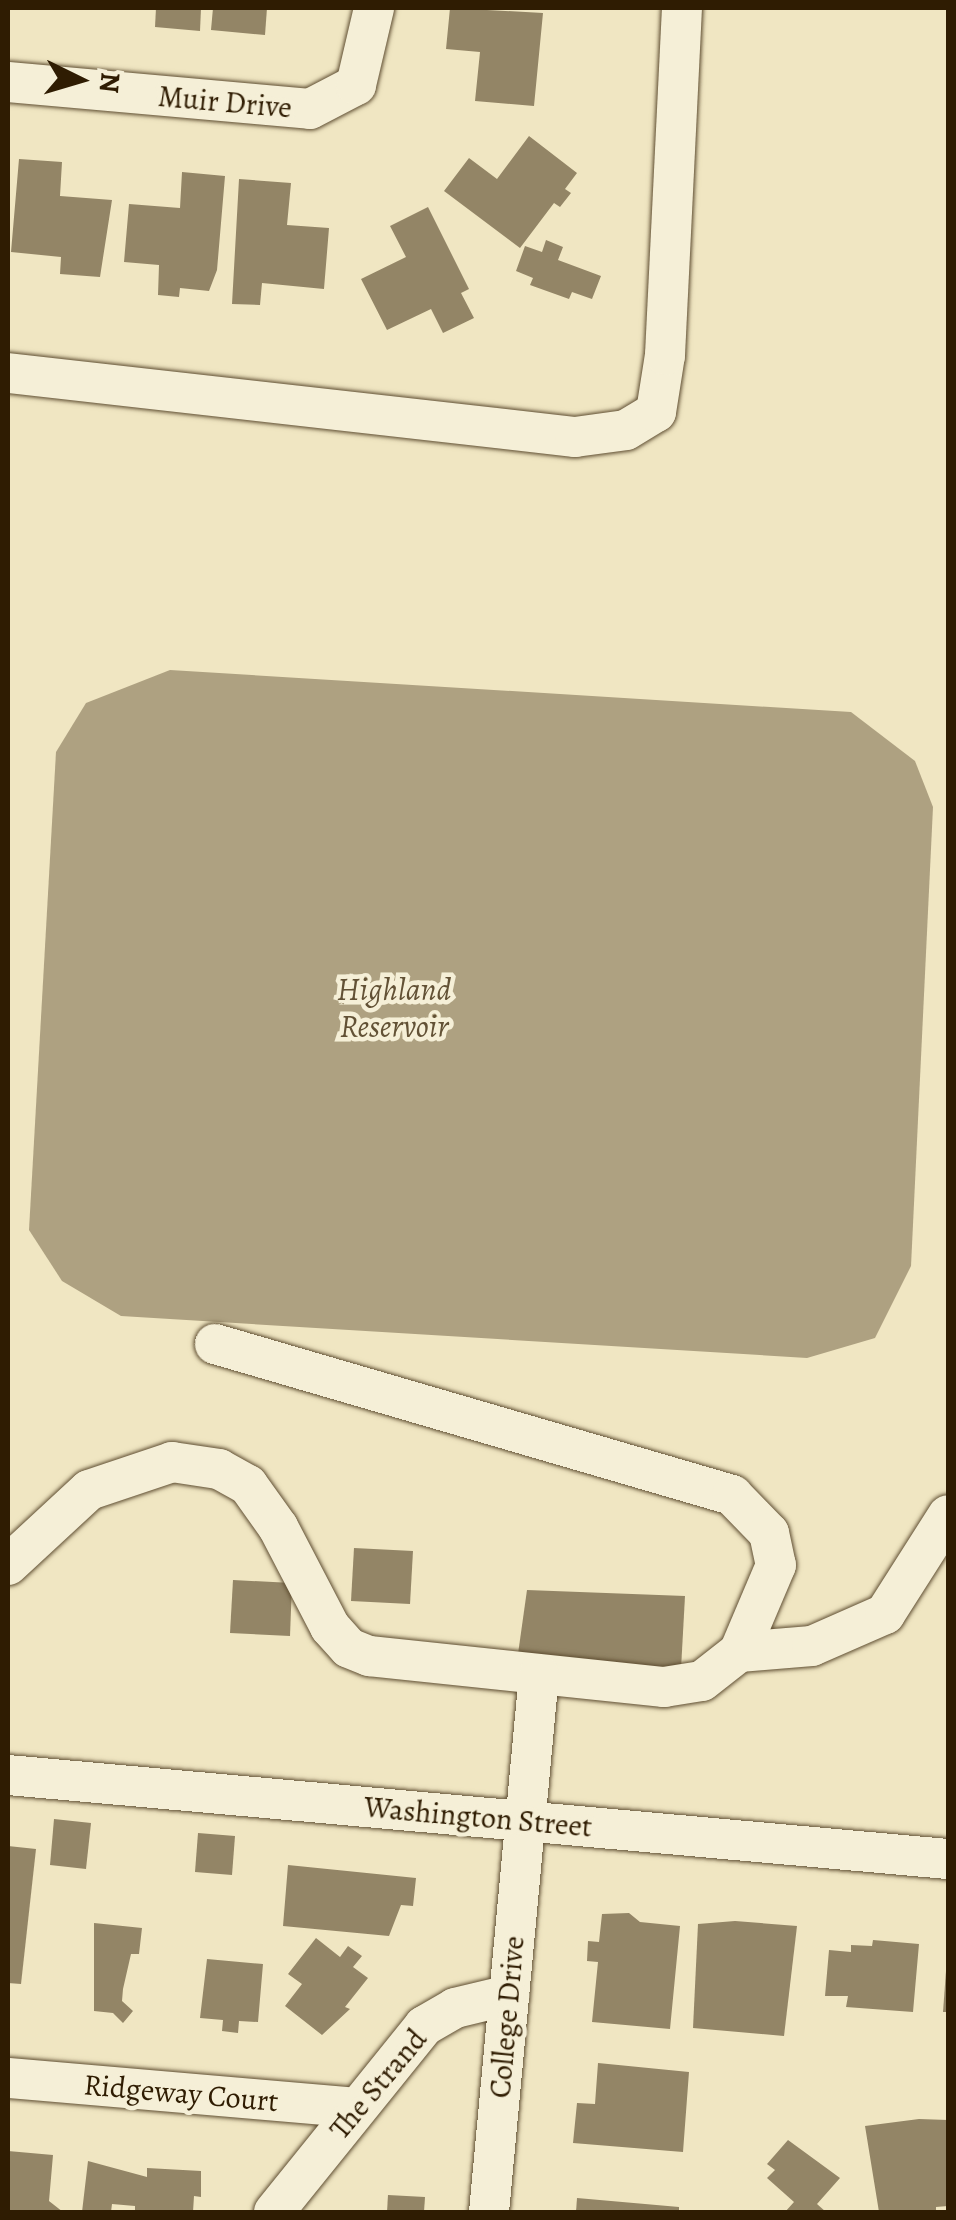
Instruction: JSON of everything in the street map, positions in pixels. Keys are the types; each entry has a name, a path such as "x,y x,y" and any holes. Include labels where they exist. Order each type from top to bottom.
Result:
{"street":[{"name":"Muir Drive","path":"8,82 310,110 356,85 374,8"},
{"path":"8,373 575,437 626,430 656,412 665,356 682,8"},
{"path":"8,1565 89,1490 172,1462 218,1469 248,1485 349,1648 369,1656 664,1687 702,1681 738,1652 776,1565 769,1533 732,1494 214,1344"},
{"path":"738,1652 812,1646 885,1614 948,1515"},
{"name":"College Drive","path":"490,2212 539,1674"},
{"name":"Washington Street","path":"8,1776 948,1860"},
{"name":"The Strand","path":"274,2212 354,2108 424,2026 455,2008 509,1995"},
{"name":"Ridgeway Court","path":"8,2078 354,2108"}],"water":[{"name":"Highland Reservoir","path":"170,670 851,712 915,761 933,807 911,1266 875,1338 807,1358 121,1316 62,1281 29,1230 56,752 86,703"}],"building":[{"path":"156,8 201,8 200,31 155,27"},
{"path":"213,8 267,8 265,35 211,30"},
{"path":"450,8 543,13 534,106 475,101 480,52 446,49"},
{"path":"529,136 577,173 565,189 571,193 560,207 554,203 520,248 444,191 469,158 497,179"},
{"path":"19,159 62,162 60,196 112,200 100,277 60,274 61,257 11,252"},
{"path":"182,172 225,176 217,270 209,291 180,288 179,297 158,295 159,265 124,262 129,204 180,208"},
{"path":"239,179 291,183 287,225 329,228 324,289 262,283 260,305 232,304"},
{"path":"428,207 469,289 461,293 474,318 443,333 431,309 387,330 361,279 406,257 390,226"},
{"path":"546,240 563,247 558,260 601,276 592,299 572,292 569,299 530,285 533,278 516,271 525,246 542,252"},
{"path":"354,1548 413,1551 410,1604 351,1601"},
{"path":"233,1580 292,1583 290,1636 230,1633"},
{"path":"527,1590 685,1596 681,1669 517,1661"},
{"path":"54,1819 91,1823 86,1869 50,1865"},
{"path":"198,1833 235,1836 232,1875 195,1872"},
{"path":"8,1846 36,1849 21,1984 8,1983"},
{"path":"288,1865 416,1878 413,1906 401,1905 389,1936 283,1926"},
{"path":"629,1913 640,1922 680,1926 670,2029 592,2022 598,1962 587,1961 588,1941 599,1942 602,1914"},
{"path":"735,1921 797,1926 784,2036 693,2028 698,1924"},
{"path":"94,1923 142,1928 139,1954 131,1954 123,1989 122,2001 133,2011 123,2023 113,2013 94,2011"},
{"path":"316,1938 340,1957 348,1946 362,1956 353,1967 368,1978 345,2007 350,2009 322,2035 285,2006 302,1984 288,1974"},
{"path":"873,1940 919,1944 913,2012 846,2007 848,1996 825,1996 829,1950 851,1952 851,1945 872,1946"},
{"path":"207,1959 263,1964 258,2022 239,2021 238,2033 222,2031 223,2020 200,2018"},
{"path":"946,1971 948,2012 943,2012"},
{"path":"598,2063 689,2072 683,2152 573,2143 577,2103 595,2104"},
{"path":"919,2119 948,2120 948,2206 936,2207 936,2212 879,2212 865,2126"},
{"path":"788,2140 840,2178 817,2204 826,2212 785,2212 794,2202 767,2178 775,2170 767,2164"},
{"path":"8,2151 53,2155 49,2201 63,2212 8,2212"},
{"path":"88,2161 147,2177 147,2168 201,2171 201,2197 194,2196 193,2212 135,2212 135,2206 112,2204 111,2212 82,2212"},
{"path":"388,2195 425,2197 424,2212 387,2212"},
{"path":"577,2198 679,2207 679,2212 576,2212"}]}
